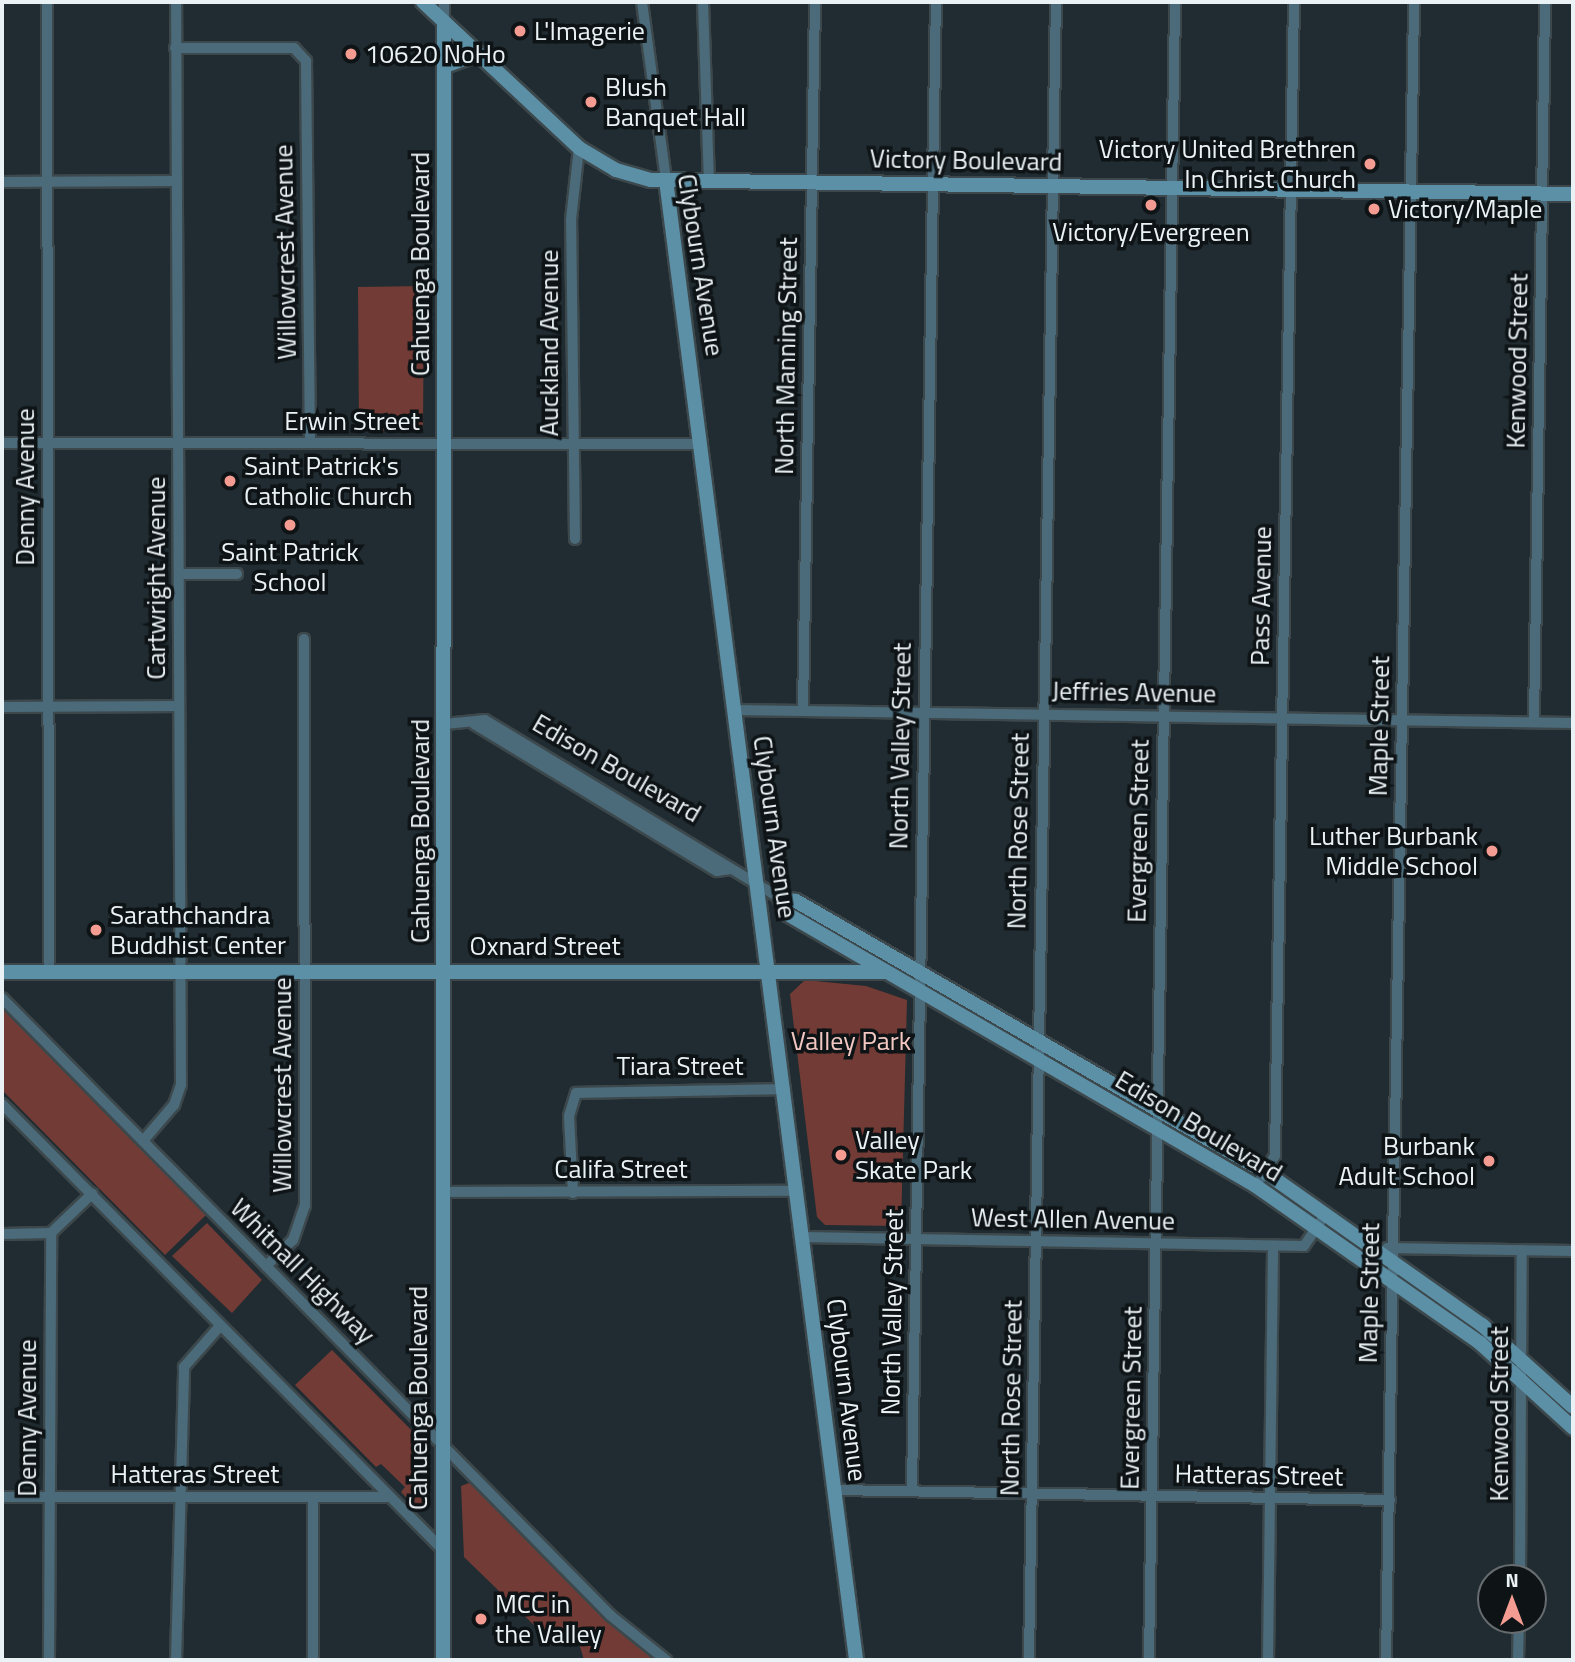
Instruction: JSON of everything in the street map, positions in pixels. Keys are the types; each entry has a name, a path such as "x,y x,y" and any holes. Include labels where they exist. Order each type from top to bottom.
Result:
{"main road":[{"name":"Victory Boulevard","path":"423,2 579,148 616,170 666,180 1573,194"},
{"name":"Cahuenga Boulevard","path":"443,1660 444,22"},
{"path":"445,66 478,54"},
{"name":"Clybourn Avenue","path":"666,180 770,971 856,1660"},
{"name":"Edison Boulevard","path":"780,898 919,973 1265,1172 1375,1248 1392,1255 1522,1359 1573,1407"},
{"name":"Edison Boulevard","path":"780,898 789,915 1256,1186 1393,1281 1521,1378 1573,1428"},
{"name":"Oxnard Street","path":"2,972 919,973"}],"street":[{"name":"Denny Avenue","path":"47,2 49,972"},
{"name":"Cartwright Avenue","path":"143,1141 174,1105 181,1085 176,2"},
{"name":"Cahuenga Boulevard","path":"444,2 444,22"},
{"name":"Clybourn Avenue","path":"642,2 666,180"},
{"path":"703,2 709,180"},
{"name":"North Manning Street","path":"803,710 815,2"},
{"name":"North Valley Street","path":"912,1490 936,2"},
{"name":"North Rose Street","path":"1029,1660 1042,713 1056,2"},
{"name":"Evergreen Street","path":"1149,1660 1175,2"},
{"name":"Pass Avenue","path":"1256,1186 1275,1156 1294,2"},
{"name":"Maple Street","path":"1386,1660 1414,2"},
{"name":"Kenwood Street","path":"1534,722 1545,2"},
{"name":"Willowcrest Avenue","path":"175,48 293,48 306,61 310,443"},
{"name":"Auckland Avenue","path":"575,539 571,220 579,148"},
{"path":"2,182 175,181"},
{"name":"Erwin Street","path":"2,443 702,444"},
{"path":"179,574 237,574"},
{"name":"Willowcrest Avenue","path":"266,1266 293,1240 305,1206 304,639"},
{"path":"2,707 179,706"},
{"name":"Jeffries Avenue","path":"735,710 1573,723"},
{"name":"Edison Boulevard","path":"445,724 474,724 717,871 730,869 757,880 780,898"},
{"name":"Whitnall Highway","path":"2,998 610,1615 666,1660"},
{"name":"Tiara Street","path":"573,1193 569,1116 576,1093 785,1089"},
{"path":"2,1104 219,1327 442,1549"},
{"name":"Califa Street","path":"443,1192 798,1191"},
{"path":"2,1234 51,1233 92,1194"},
{"name":"West Allen Avenue","path":"803,1237 1304,1246 1325,1215"},
{"name":"Denny Avenue","path":"49,1660 51,1233"},
{"path":"1268,1660 1273,1246"},
{"path":"1392,1255 1522,1250 1573,1251"},
{"name":"Kenwood Street","path":"1520,1564 1522,1250"},
{"path":"176,1660 184,1367 219,1327"},
{"name":"Hatteras Street","path":"835,1490 1390,1500"},
{"name":"Hatteras Street","path":"2,1497 388,1497"},
{"path":"313,1497 313,1660"},
{"path":"1518,1660 1519,1634"}],"green space":[{"path":"424,286 423,430 359,431 358,287"},
{"name":"Valley Park","path":"805,980 866,986 907,1000 901,1226 825,1225 817,1217 790,994"},
{"path":"2,1006 206,1215 165,1255 2,1090"},
{"path":"207,1223 262,1280 232,1313 172,1256"},
{"path":"332,1350 430,1449 429,1503 415,1507 401,1492 405,1487 381,1464 376,1467 295,1385"},
{"path":"469,1483 478,1487 653,1660 584,1660 576,1633 541,1632 464,1557 461,1486"}],"place":[{"name":"L'Imagerie","path":"520,31"},
{"name":"10620 NoHo","path":"351,54"},
{"name":"Blush Banquet Hall","path":"591,102"},
{"name":"Victory United Brethren In Christ Church","path":"1370,164"},
{"name":"Victory/Evergreen","path":"1151,205"},
{"name":"Victory/Maple","path":"1374,209"},
{"name":"Saint Patrick's Catholic Church","path":"230,481"},
{"name":"Saint Patrick School","path":"290,525"},
{"name":"Luther Burbank Middle School","path":"1492,851"},
{"name":"Sarathchandra Buddhist Center","path":"96,930"},
{"name":"Valley Skate Park","path":"841,1155"},
{"name":"Burbank Adult School","path":"1489,1161"},
{"name":"MCC in the Valley","path":"481,1619"}]}
